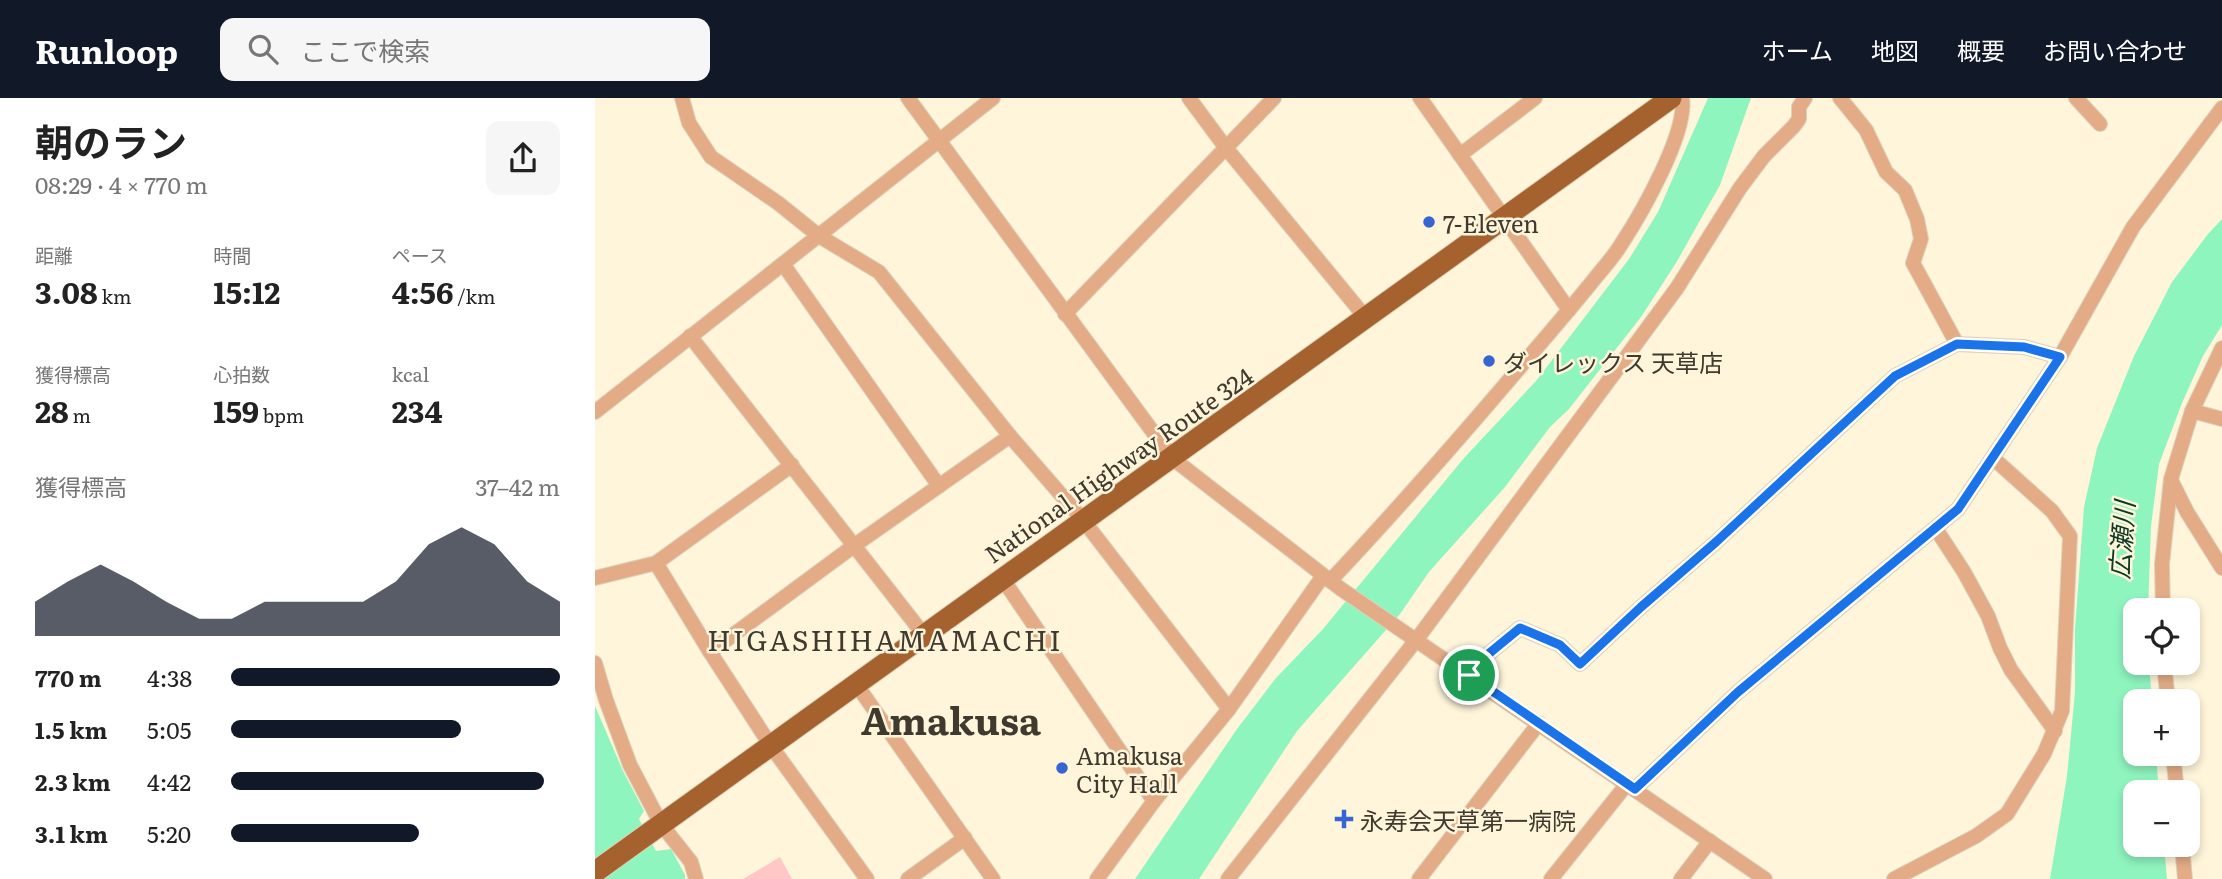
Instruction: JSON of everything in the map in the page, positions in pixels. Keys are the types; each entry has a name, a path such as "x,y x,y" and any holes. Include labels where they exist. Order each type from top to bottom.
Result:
{"highway":[{"name":"National Highway Route 324","path":"595,872 1671,98"}],"street":[{"path":"682,98 689,123 711,157 778,203 819,236 879,272 1010,436 1083,520 1229,709"},
{"path":"908,98 1172,458 1331,582 1765,879"},
{"path":"595,412 993,98"},
{"path":"1189,98 1226,148 1366,318"},
{"path":"1065,314 1274,98"},
{"path":"1420,98 1569,310"},
{"path":"1460,155 1535,98"},
{"path":"1097,879 1154,802 1331,582 1569,310 1621,245 1646,202 1682,119 1682,98"},
{"path":"1228,879 1417,639 1677,288 1740,188 1764,156 1799,119 1799,107 1805,98"},
{"path":"1840,98 1865,130 1886,172 1905,190 1917,219 1921,239 1913,263 1957,344"},
{"path":"2076,98 2100,124"},
{"path":"1551,879 1631,786 1738,692 1958,509 2060,357 2133,227 2222,108"},
{"path":"783,264 939,486"},
{"path":"690,336 923,635"},
{"path":"1469,675 1481,660 1520,628 1560,645 1580,664 1895,376 1957,344 2024,347 2060,357"},
{"path":"2163,598 2162,564 2171,479 2192,411 2221,352"},
{"path":"2192,411 2222,419"},
{"path":"710,652 855,545 1010,436"},
{"path":"1894,879 1976,836 2007,814 2032,775 2055,731 2062,711 2070,536 2052,510 1993,458"},
{"path":"595,578 656,563 792,465"},
{"path":"2171,479 2187,512 2222,568"},
{"path":"1936,529 1988,616 2011,670 2055,731"},
{"path":"656,563 771,746 867,879"},
{"path":"1002,578 1154,802"},
{"path":"595,663 630,765 658,826 691,862 697,879"},
{"path":"856,684 993,879"},
{"path":"1419,879 1539,723"},
{"path":"908,879 965,838"},
{"path":"1681,879 1710,841"},
{"path":"2183,857 2185,879"}],"shaded area":[{"path":"780,857 792,879 743,879"}],"water":[{"path":"1708,98 1751,98 1720,185 1676,263 1641,317 1569,409 1550,427 1505,487 1429,572 1400,614 1297,731 1199,879 1135,879 1237,729 1276,678 1323,629 1464,458 1536,381 1629,259 1658,212"},
{"name":"広瀬川","path":"2222,219 2222,325 2203,356 2159,464 2151,526 2148,598 2123,598 2123,675 2150,675 2151,689 2123,689 2123,766 2157,766 2158,780 2123,780 2123,857 2165,857 2167,879 2050,879 2067,776 2075,692 2075,629 2084,507 2097,448 2134,356 2172,282"},
{"path":"595,706 623,771 644,811 639,819 656,851 671,849 685,879 595,879"}],"place":[{"name":"7-Eleven","path":"1429,222"},
{"name":"ダイレックス 天草店","path":"1489,361"},
{"name":"Amakusa City Hall","path":"1062,768"},
{"name":"永寿会天草第一病院","path":"1344,819"}],"district":[{"name":"HIGASHIHAMAMACHI","path":"885,639"},
{"name":"Amakusa","path":"951,718"}],"route":[{"path":"1957,344 2024,347 2060,357 1958,509 1738,692 1635,789 1469,675 1481,660 1520,628 1560,645 1580,664 1895,376 1957,344"}]}
